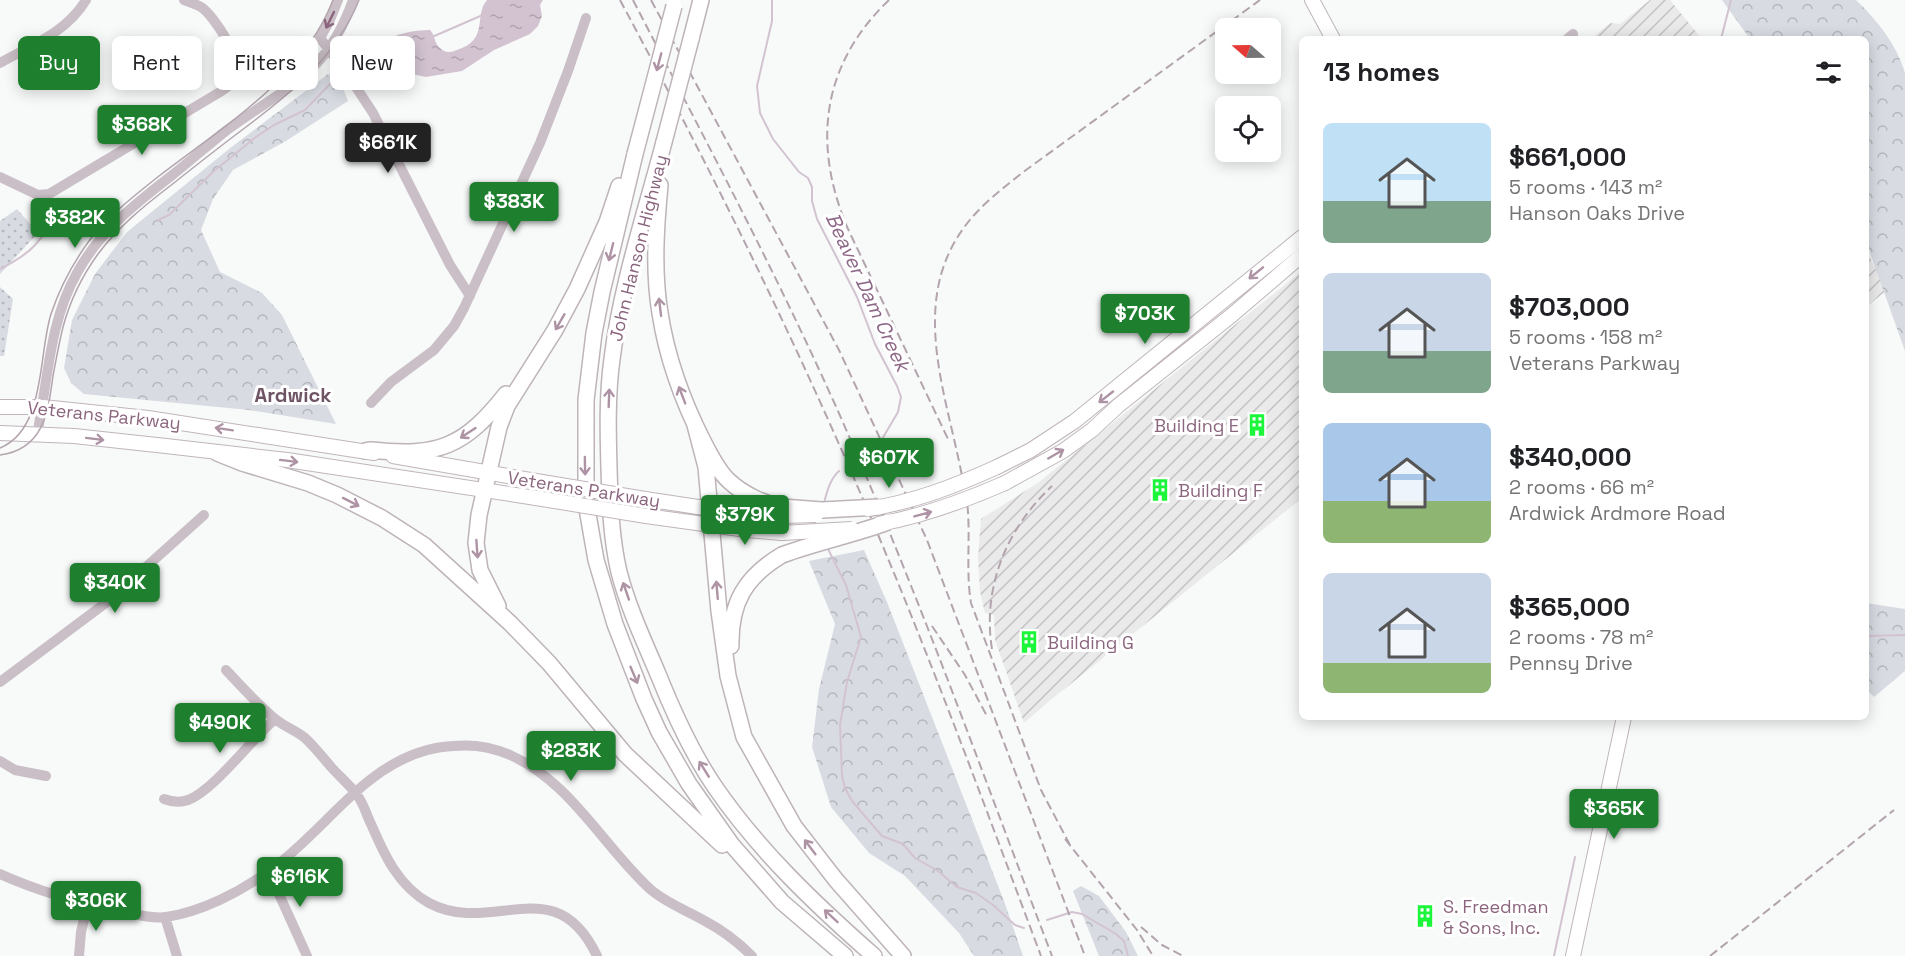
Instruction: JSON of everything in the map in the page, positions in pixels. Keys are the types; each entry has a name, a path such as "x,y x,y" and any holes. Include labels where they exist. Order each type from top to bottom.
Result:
{"highway":[{"name":"John Hanson Highway","path":"701,0 620,311 612,360 608,430 610,506 614,547 640,633 680,728 716,788 796,884 874,956"},
{"name":"John Hanson Highway","path":"675,3 635,154 602,292 590,361 585,449 586,502 590,531 598,570 636,680 659,732 689,784 732,845 782,902 845,956"},
{"path":"664,142 656,246 660,312 673,370 695,425 713,461 729,482 782,512 879,507"},
{"path":"510,623 485,583 477,556 477,529 499,427 507,406 577,289 608,222 622,175 635,154"},
{"path":"365,451 414,453 440,448 458,440 476,429 490,414 547,342"},
{"path":"695,425 706,467 728,676 744,737 794,826 860,909 903,956"},
{"path":"218,453 242,463 309,483 337,495 382,518 424,545 510,623 549,663 625,754 782,902"},
{"path":"760,768 740,708 732,670 731,634 734,609 739,595 760,570 782,555 859,533 888,522"}],"main road":[{"path":"1312,0 1331,36"},
{"path":"879,507 922,497 957,485 1031,450 1075,421 1299,239"},
{"name":"Veterans Parkway","path":"0,433 74,436 287,460 711,525 782,533 830,531 888,522 948,506 1005,483 1063,451 1092,430 1119,405 1232,315 1299,258"},
{"name":"Veterans Parkway","path":"0,407 43,407 148,418 365,451 710,509 752,515 782,512"},
{"path":"1573,956 1623,720"}],"street":[{"path":"0,63 60,29 70,21 86,0"},
{"path":"0,177 38,195 49,194 220,92 234,81 240,68 238,61 205,4 184,0"},
{"path":"338,0 320,38 373,113 450,265 470,296"},
{"path":"37,435 59,315 77,272 97,243 115,222 140,200 227,131 287,90 315,67 329,50 353,0"},
{"path":"371,403 391,382 439,345 454,326 540,143 586,18"},
{"path":"0,682 107,602 204,515"},
{"path":"226,670 275,719 304,737 356,792 394,870 403,883 416,895 429,903 458,913 482,914 531,907 556,912 575,924 597,956"},
{"path":"164,800 172,802 187,800 204,790 275,719"},
{"path":"0,874 54,894 146,916 165,917 203,907 269,872 356,792 389,766 431,749 445,746 478,746 511,755 548,779 649,888 663,899 726,934 752,956"},
{"path":"0,761 15,770 46,776"},
{"path":"269,872 307,956"},
{"path":"79,956 81,932 88,903"},
{"path":"165,917 177,956"}],"shaded area":[{"path":"1650,0 1670,0 1700,36 1595,36 1610,23 1620,24"},
{"path":"1869,255 1886,291 1869,305"},
{"path":"1299,273 1299,500 1024,723 995,640 994,615 985,613 980,592 978,557 981,519 1039,482"}],"green space":[{"path":"1722,0 1856,0 1879,25 1897,53 1905,73 1905,351 1869,250 1869,36 1748,36"},
{"path":"328,74 330,75 330,90 344,90 348,101 286,141 233,170 213,199 201,230 220,272 262,293 282,315 336,424 249,410 84,394 71,383 64,368 72,320 95,274 127,232 229,149 307,90 318,90 318,82"},
{"path":"17,209 38,233 0,274 0,221"},
{"path":"0,287 13,299 4,356 0,356"},
{"path":"864,550 887,602 1004,901 1023,956 974,956 959,933 905,876 869,853 831,807 812,747 819,689 835,624 809,561"},
{"path":"1869,603 1905,609 1905,671 1874,697 1869,692"},
{"path":"1081,886 1099,896 1126,932 1138,956 1099,956 1073,891"}],"water":[{"path":"487,0 543,0 540,5 542,16 538,26 530,34 494,50 462,71 426,77 415,75 415,36 396,36 430,30 441,49 452,52 474,40"}],"waterway":[{"name":"Beaver Dam Creek","path":"772,0 772,21 757,86 760,113 773,139 799,172 808,178 812,187 812,201 817,219 857,297 875,344 901,397 898,412 875,451 867,459"},
{"path":"1722,36 1731,0"},
{"path":"432,37 485,14"},
{"path":"158,220 169,215 214,171 256,137 274,125 305,110 330,84"},
{"path":"0,269 27,252 65,213 89,202"},
{"name":"Beaver Dam Creek","path":"824,503 831,482 839,471"},
{"name":"Beaver Dam Creek","path":"827,547 846,585 861,637 847,682 840,725 842,776 845,788 852,801 882,836 903,844 915,858 938,871 957,887 976,893 1015,925 1024,928"},
{"path":"1869,636 1905,635"},
{"path":"1554,956 1575,857"},
{"name":"Beaver Dam Creek","path":"1047,920 1072,912 1082,914 1124,941 1128,956"}],"tram line":[{"path":"0,448 15,438 26,425 38,389 51,314 67,276 89,241 131,198 235,119 282,77 302,54 333,0"},
{"path":"0,455 26,445 41,427 49,403 60,339 69,308 77,289 98,254 141,209 277,103 310,73 338,40 359,0"}],"railway":[{"path":"620,0 759,271 854,479 925,650 1041,956"},
{"path":"633,0 784,295 840,415 915,595 1052,956"},
{"path":"651,0 839,350 927,540 1085,956"},
{"path":"889,0 866,25 849,51 837,79 830,107 827,137 830,167 837,198 848,229 948,439"},
{"path":"1070,845 1041,790 971,603 966,498 941,382 937,351 935,319 938,288 947,258 963,229 992,198 1026,170 1260,0"},
{"path":"992,649 991,603 1001,560 1022,520 1052,486"},
{"path":"932,626 965,675 988,718"},
{"path":"1710,956 1894,810"},
{"path":"1065,839 1137,930 1153,956"},
{"path":"1141,927 1162,945 1183,956"}],"place":[{"name":"Building E","path":"1257,425"},
{"name":"Building F","path":"1160,490"},
{"name":"Building G","path":"1029,642"},
{"name":"S. Freedman & Sons, Inc.","path":"1425,916"}],"district":[{"name":"Ardwick","path":"293,395"}]}
